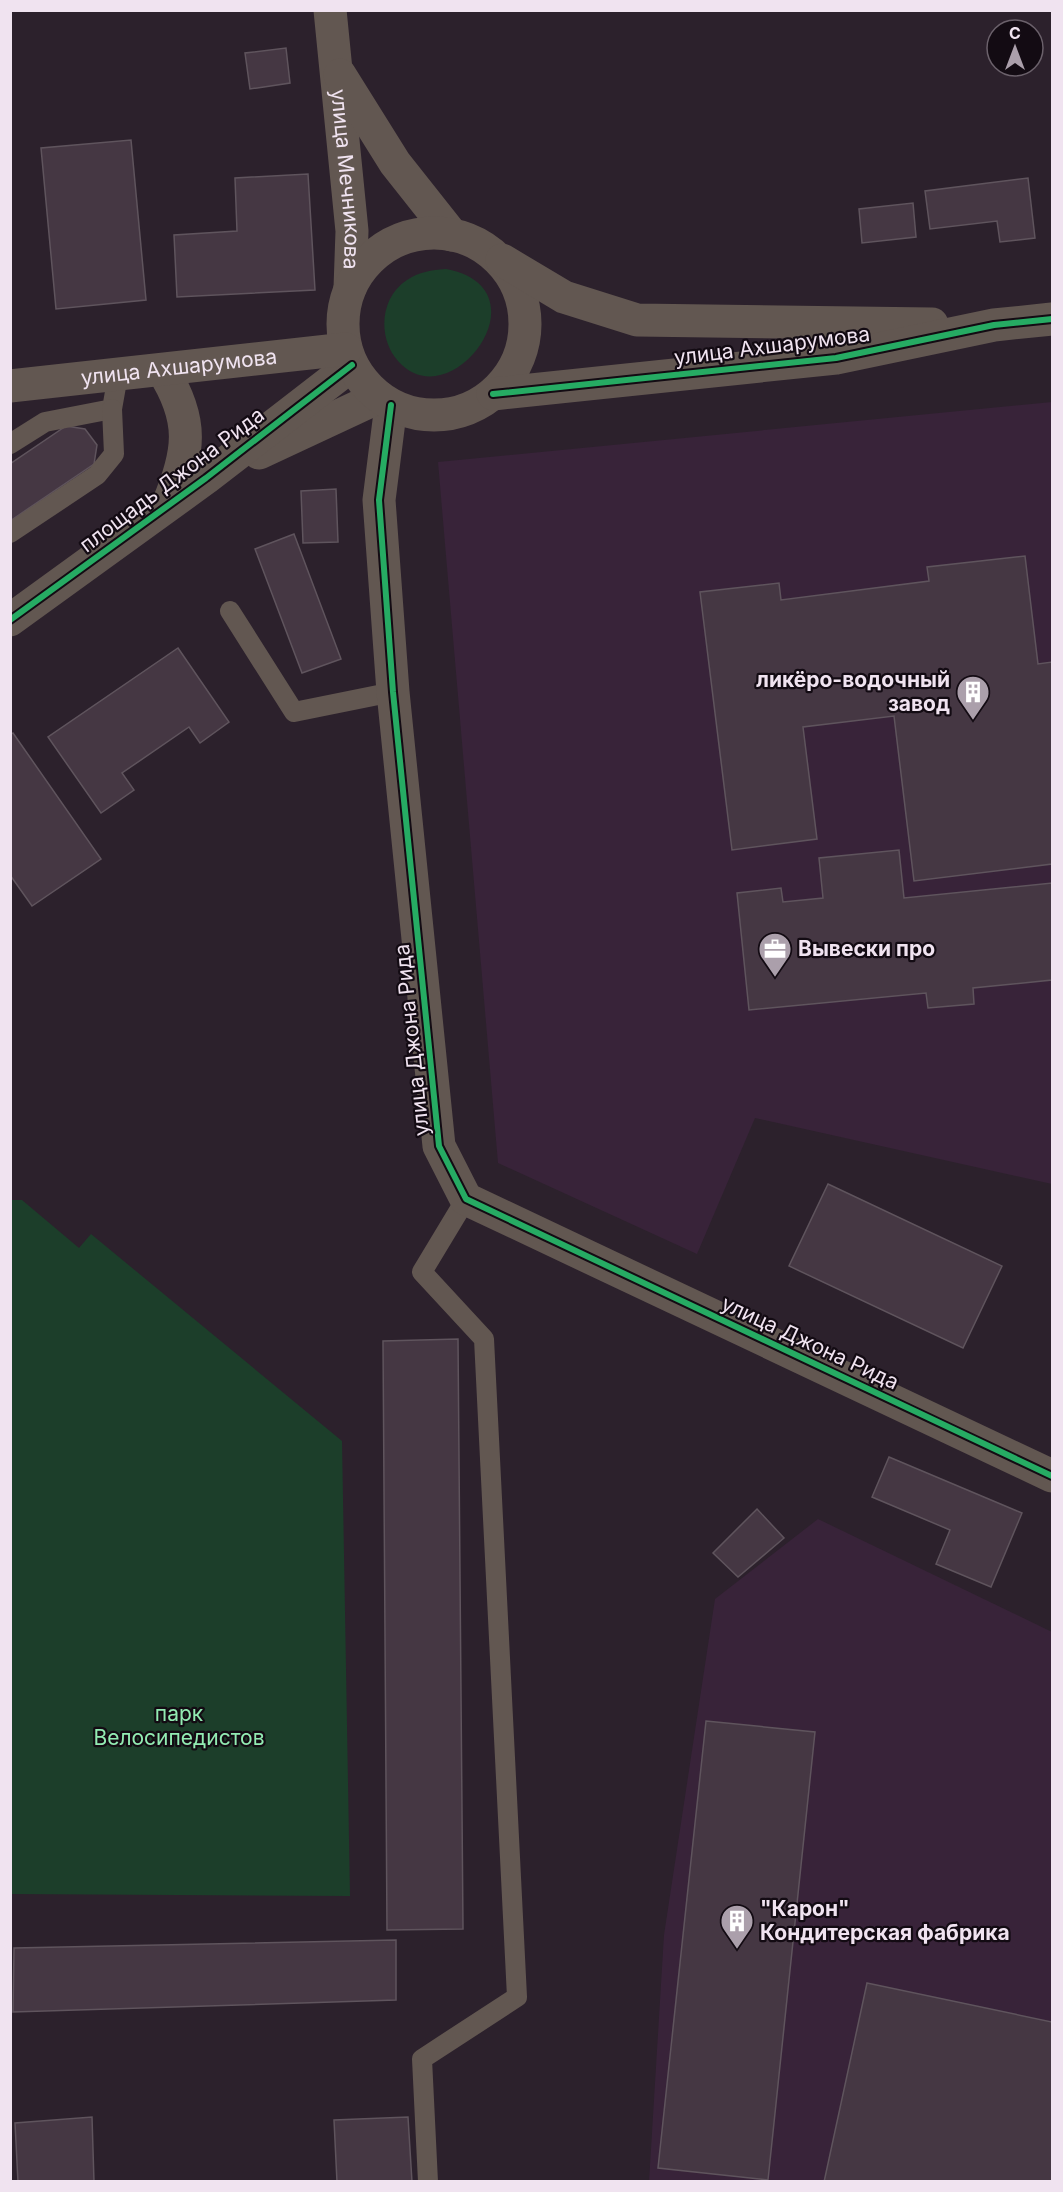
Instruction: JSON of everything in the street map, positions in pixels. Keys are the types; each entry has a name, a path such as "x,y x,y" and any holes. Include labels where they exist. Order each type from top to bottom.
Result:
{"street":[{"name":"улица Мечникова","path":"330,10 352,231 350,288"},
{"name":"улица Мечникова","path":"336,69 395,163 452,235"},
{"path":"421,234 452,235 475,242 495,256 514,281 524,310 524,341 513,370 493,394 470,408 444,415 417,414 385,401 369,388 349,357 343,319 350,288 367,262 392,244 421,234"},
{"name":"улица Ахшарумова","path":"495,256 564,297 637,320 994,325"},
{"name":"улица Ахшарумова","path":"493,394 836,358 994,325 1053,319"},
{"name":"улица Ахшарумова","path":"10,386 163,371 349,357"},
{"name":"площадь Джона Рида","path":"10,620 206,478 349,357"},
{"path":"163,371 177,392 184,412 186,432 185,456 168,504"},
{"name":"площадь Джона Рида","path":"206,478 385,401"},
{"name":"улица Джона Рида","path":"385,401 379,500 393,692 439,1146 466,1199 1053,1476"}],"lane":[{"path":"10,533 97,475 114,454 112,409 118,375"},
{"path":"10,444 45,422 112,409"},
{"path":"230,611 294,712 393,692"},
{"path":"428,2181 422,2059 517,1997 484,1339 422,1272 466,1199"}],"shaded area":[{"path":"1052,402 1052,1184 755,1118 697,1254 498,1163 438,462"},
{"path":"818,1519 1052,1632 1052,2181 649,2182 664,1935 715,1599"}],"green space":[{"path":"446,269 476,281 489,300 490,322 480,345 464,363 442,375 420,375 398,361 391,352 387,342 384,319 391,297 407,280 425,272"},
{"name":"парк Велосипедистов","path":"11,1200 22,1200 79,1248 91,1234 342,1441 350,1896 11,1894"}],"building":[{"path":"286,48 290,83 250,89 245,53"},
{"path":"131,140 146,300 56,309 41,148"},
{"path":"308,174 315,290 177,297 174,235 237,231 235,178"},
{"path":"1028,178 1035,238 1000,242 997,221 930,229 925,191"},
{"path":"913,203 916,237 862,243 859,209"},
{"path":"66,426 85,429 97,445 94,464 10,521 10,464"},
{"path":"336,489 338,542 303,543 301,491"},
{"path":"294,534 341,659 302,673 255,549"},
{"name":"ликёро-водочный завод","path":"1025,556 1038,664 1052,662 1052,864 914,881 894,716 803,727 817,839 732,850 700,592 779,583 781,600 929,581 927,567"},
{"path":"178,648 229,722 200,743 189,727 122,773 134,790 101,813 48,737"},
{"path":"13,733 101,859 32,906 10,875 10,735"},
{"path":"899,850 904,898 1052,883 1052,980 973,988 974,1004 928,1008 926,993 749,1010 737,893 781,888 783,902 823,898 819,858"},
{"path":"828,1184 1002,1266 963,1348 789,1266"},
{"path":"458,1339 463,1929 387,1930 383,1341"},
{"path":"889,1457 1022,1513 991,1587 936,1564 950,1530 872,1497"},
{"path":"757,1509 784,1538 738,1577 713,1553"},
{"name":"\"Карон\" Кондитерская фабрика","path":"706,1721 815,1732 768,2180 658,2168"},
{"path":"396,1940 396,2000 13,2012 14,1948"},
{"path":"867,1983 1052,2022 1052,2182 824,2182"},
{"path":"92,2117 94,2182 18,2182 15,2123"},
{"path":"408,2117 412,2182 337,2182 334,2120"}],"cycle path":[{"path":"493,394 836,358 994,325 1052,319"},
{"path":"10,620 206,478 352,365"},
{"path":"391,405 379,500 393,692 439,1146 466,1199 1052,1476"}],"place":[{"name":"ликёро-водочный завод","path":"973,721"},
{"name":"Вывески про","path":"775,978"},
{"name":"\"Карон\" Кондитерская фабрика","path":"737,1950"}]}
